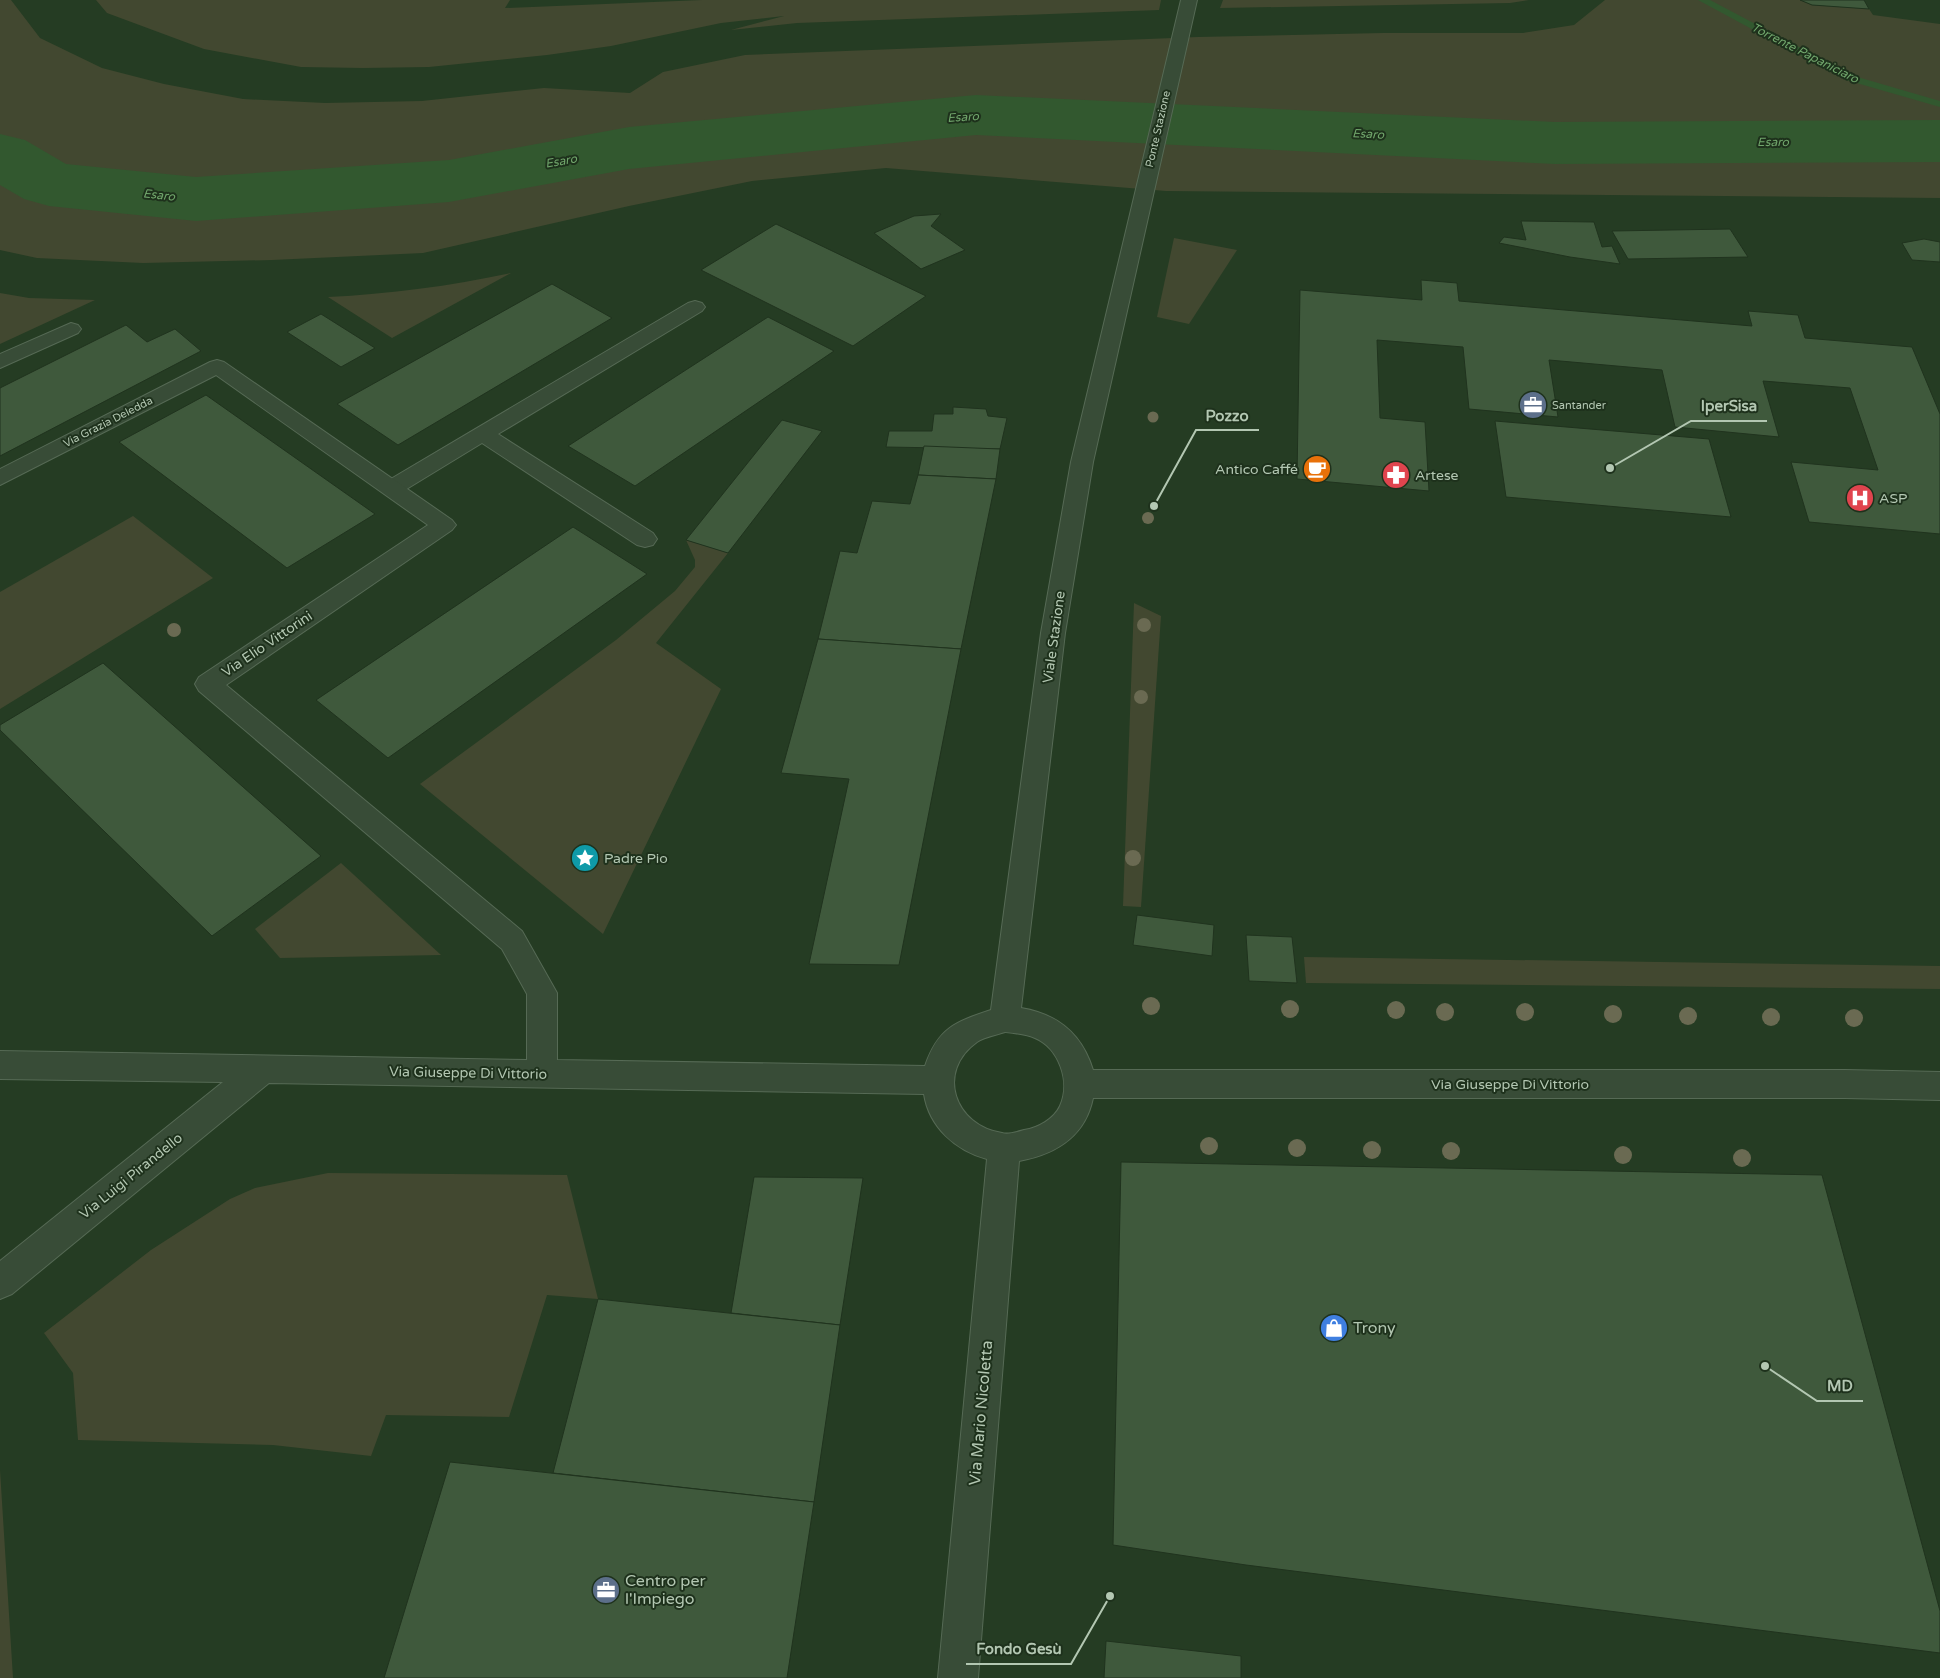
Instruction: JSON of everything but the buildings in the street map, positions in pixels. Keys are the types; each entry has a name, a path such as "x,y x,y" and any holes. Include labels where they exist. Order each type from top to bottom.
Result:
{"street":[{"name":"Ponte Stazione","path":"1128,259 1189,0"},
{"name":"Viale Stazione","path":"1005,1019 1053,634 1082,462 1128,259"},
{"path":"392,488 695,307"},
{"path":"0,362 71,329"},
{"name":"Via Grazia Deledda","path":"0,478 217,366"},
{"name":"Via Elio Vittorini","path":"217,366 444,525 208,684 512,940 542,993 542,1074"},
{"path":"483,434 645,539"},
{"path":"1005,1019 1027,1022 1048,1030 1060,1040 1076,1063 1081,1084 1077,1105 1066,1124 1049,1138 1027,1147 1004,1148 982,1144 962,1133 948,1118 939,1100 936,1080 941,1061 955,1040 966,1031 984,1022 1005,1019"},
{"name":"Via Giuseppe Di Vittorio","path":"0,1065 936,1080"},
{"name":"Via Luigi Pirandello","path":"0,1282 262,1070"},
{"name":"Via Giuseppe Di Vittorio","path":"1081,1084 1805,1084 1940,1086"},
{"name":"Via Mario Nicoletta","path":"958,1678 1004,1148"}],"green space":[{"path":"0,0 11,0 40,38 102,68 164,84 243,99 325,103 422,101 544,88 630,93 663,72 745,55 1198,37 1383,33 1523,33 1574,25 1605,0 1800,0 1812,5 1869,9 1873,15 1940,24 1940,198 1166,191 886,168 752,181 629,206 423,253 272,260 143,263 37,258 0,250"},
{"path":"96,0 510,0 505,8 702,0 1161,0 1159,10 797,23 731,30 784,16 721,23 611,46 547,55 429,67 363,68 301,67 204,49 107,13"},
{"path":"1223,0 1529,0 1510,3 1220,8"},
{"path":"1174,238 1237,250 1189,324 1157,317"},
{"path":"511,273 392,338 328,297 420,289"},
{"path":"0,293 29,298 95,300 0,344"},
{"path":"133,516 213,578 0,709 0,592"},
{"path":"686,540 728,553 656,643 721,689 603,934 420,784 616,640 675,591 695,567 695,560"},
{"path":"1134,603 1161,616 1141,907 1123,906"},
{"path":"341,863 441,955 280,958 255,929"},
{"path":"1304,957 1940,966 1940,989 1306,983"},
{"path":"328,1173 567,1175 598,1299 547,1295 509,1417 386,1415 371,1456 273,1445 78,1440 73,1373 44,1333 151,1250 230,1199 255,1188"},
{"path":"0,1470 13,1678 0,1678"}],"waterway":[{"name":"Torrente Papaniciaro","path":"1703,0 1850,78 1940,104"},
{"name":"Esaro","path":"0,155 49,184 196,199 449,181 629,148 976,115 1555,143 1940,141"}],"place":[{"name":"Santander","path":"1533,405"},
{"name":"IperSisa","path":"1610,468"},
{"name":"Antico Caffé","path":"1317,469"},
{"name":"Artese","path":"1396,475"},
{"name":"ASP","path":"1860,498"},
{"name":"Pozzo","path":"1154,506"},
{"name":"Padre Pio","path":"585,858"},
{"name":"Trony","path":"1334,1328"},
{"name":"MD","path":"1765,1366"},
{"name":"Centro per l'Impiego","path":"606,1590"},
{"name":"Fondo Gesù","path":"1110,1596"}]}
